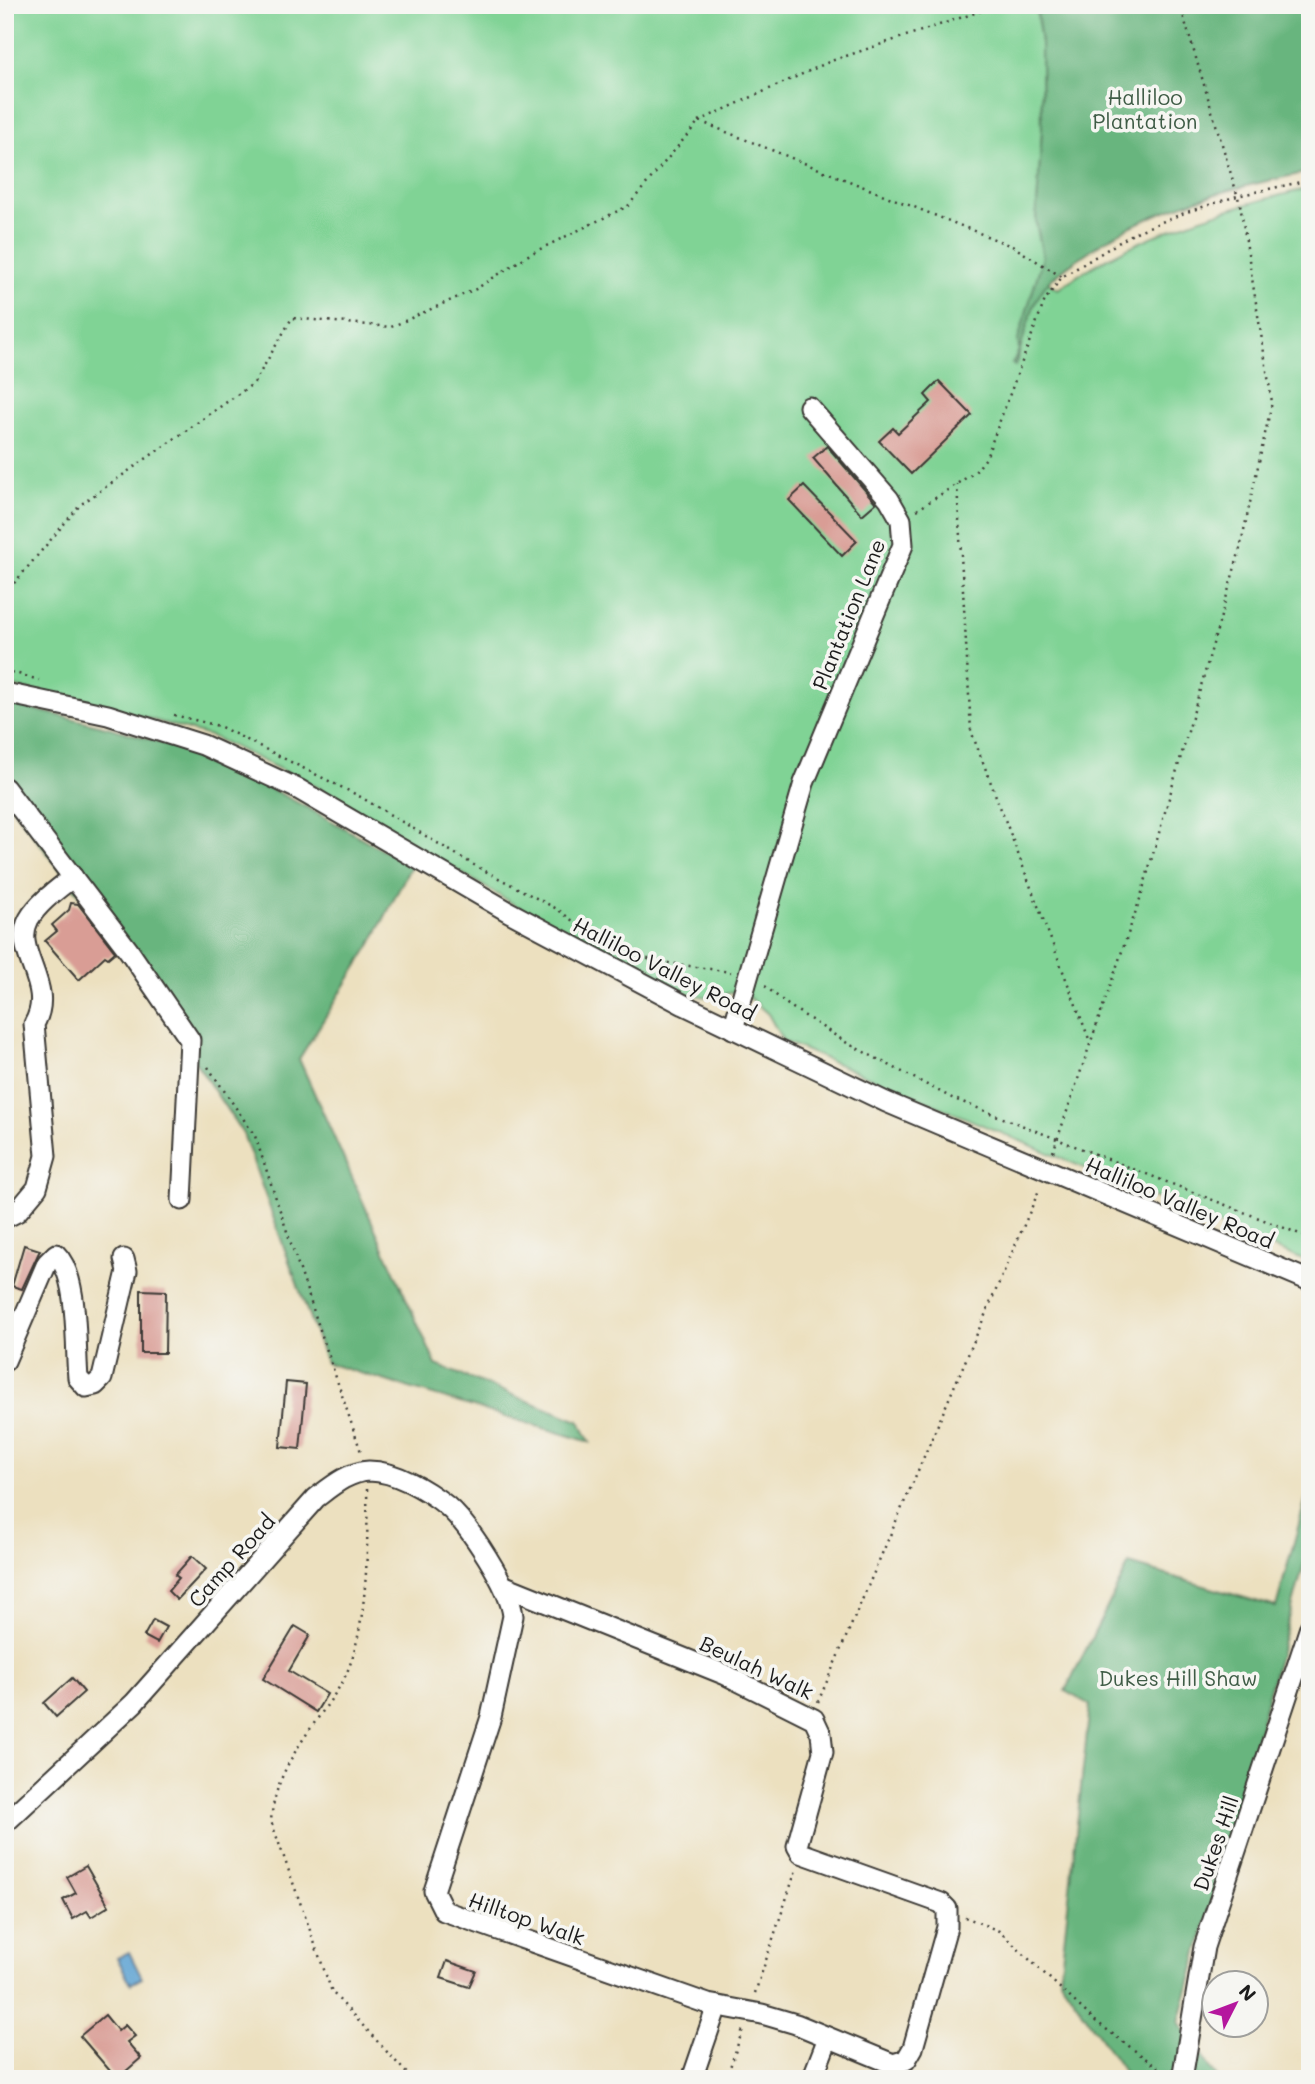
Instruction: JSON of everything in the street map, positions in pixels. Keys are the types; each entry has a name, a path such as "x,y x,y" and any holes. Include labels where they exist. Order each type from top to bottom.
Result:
{"street":[{"path":"809,407 889,499 901,520"},
{"name":"Plantation Lane","path":"733,1029 804,783 903,545 901,520"},
{"name":"Halliloo Valley Road","path":"5,693 108,715 203,746 298,789 509,912 733,1029 886,1101 1310,1282"},
{"path":"5,788 130,951 190,1040 182,1200"},
{"path":"5,1218 17,1212 37,1188 46,1156 34,1024 42,1010 40,987 24,938 29,920 36,911 73,877"},
{"path":"5,1362 47,1263 56,1254 65,1263 70,1279 78,1378 86,1387 95,1385 102,1378 127,1271 124,1259"},
{"path":"367,1471 383,1472 404,1480 448,1507 505,1586"},
{"name":"Camp Road","path":"5,1823 134,1703 316,1498 337,1482 367,1471"},
{"name":"Beulah Walk","path":"505,1586 726,1675 814,1719 821,1734 823,1752 797,1846 801,1853"},
{"name":"Hilltop Walk","path":"505,1586 512,1601 513,1616 491,1717 435,1891 439,1905 451,1916 717,2006 796,2024 893,2064 906,2060 913,2048 947,1927 947,1909"},
{"name":"Dukes Hill","path":"1182,2079 1204,1947 1310,1627"},
{"path":"801,1853 941,1903 947,1909"},
{"path":"692,2079 717,2006"},
{"path":"812,2079 828,2038"}],"path":[{"path":"980,5 989,8"},
{"path":"5,594 80,506 254,383 292,318 391,327 476,289 530,254 628,206 699,121 831,61 999,5"},
{"path":"814,1719 815,1709 1048,1170 1056,1138 1141,895 1236,566 1272,402 1237,196 1180,5"},
{"path":"699,121 1014,247 1062,277"},
{"name":"Plantation Lane","path":"901,520 975,472 986,458 1045,300 1062,277 1136,232 1237,196 1310,180"},
{"path":"957,484 971,731 1090,1041"},
{"path":"751,974 788,1005 847,1042 952,1098 1310,1238"},
{"path":"190,1040 255,1136 367,1471 367,1547 361,1619 354,1647 338,1689 313,1722 282,1775 273,1797 271,1821 332,1992 412,2079"},
{"path":"726,2079 801,1853"},
{"path":"947,1909 999,1931 1094,2020 1160,2072 1182,2079"}],"green space":[{"path":"5,5 1036,5 1041,43 1042,130 1036,222 1043,257 1038,276 1058,289 1116,253 1179,226 1310,188 1310,1263 783,1041 768,1014 750,998 735,992 707,997 689,994 625,964 520,908 319,788 213,737 115,709 5,685"},
{"name":"Halliloo Plantation","path":"1036,5 1310,5 1310,172 1220,193 1163,212 1135,224 1082,256 1053,278 1039,295 1015,366 1012,364 1019,350 1018,340 1043,257 1036,222 1042,130 1041,43"},
{"path":"5,703 136,735 212,761 338,824 411,866 371,944 299,1059 436,1365 579,1421 590,1442 326,1363 243,1134 120,948 5,798"},
{"name":"Dukes Hill Shaw","path":"1310,1484 1310,1542 1179,2022 1218,2079 1129,2079 1060,1979 1090,1705 1065,1691 1129,1564 1276,1607"}],"water":[{"path":"129,1952 142,1978 131,1984 117,1958"}],"building":[{"path":"939,381 972,415 911,474 879,441 893,428 898,433 931,402 925,395"},
{"path":"827,446 876,503 862,515 813,458"},
{"path":"804,486 857,541 842,556 789,500"},
{"path":"71,903 78,904 115,952 108,958 105,956 79,980 45,941 57,931 52,925 69,910"},
{"path":"24,1245 40,1250 22,1289 12,1286"},
{"path":"141,1290 166,1291 165,1353 141,1353"},
{"path":"286,1382 306,1384 300,1449 280,1447"},
{"path":"192,1556 206,1569 177,1600 168,1591 179,1578 175,1575"},
{"path":"153,1620 166,1627 157,1643 144,1636"},
{"path":"295,1626 310,1635 289,1671 327,1694 316,1712 263,1679"},
{"path":"72,1678 84,1692 56,1717 44,1703"},
{"path":"86,1866 109,1906 91,1917 87,1911 73,1919 63,1900 76,1893 67,1877"},
{"path":"447,1961 476,1971 469,1987 441,1978"},
{"path":"105,2015 118,2031 125,2025 135,2036 127,2042 141,2058 117,2079 80,2036"}]}
